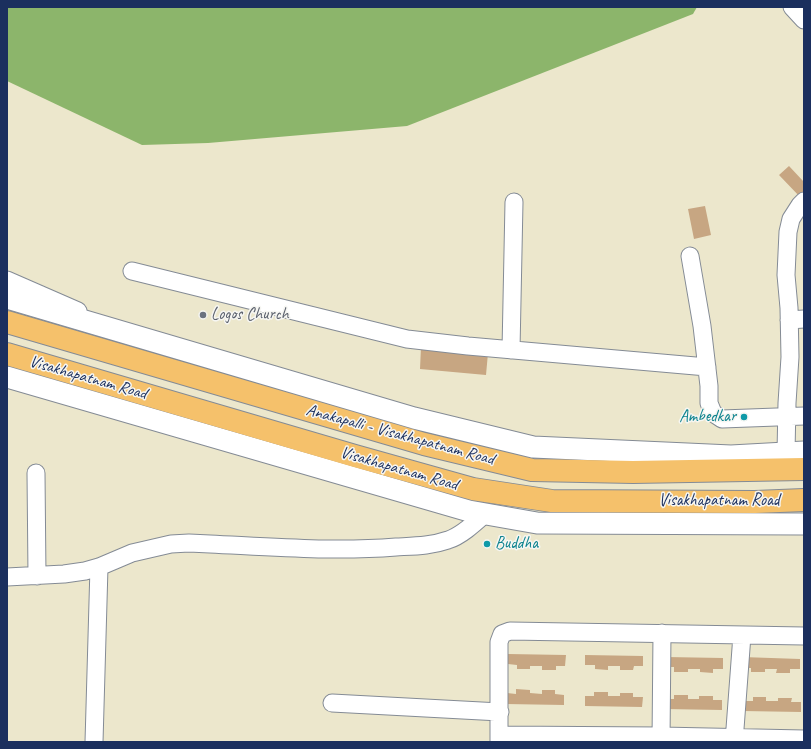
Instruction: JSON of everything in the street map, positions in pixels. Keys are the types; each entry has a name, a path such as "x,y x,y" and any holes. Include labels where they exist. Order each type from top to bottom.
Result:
{"main road":[{"name":"Anakapalli - Visakhapatnam Road","path":"7,322 424,444 532,470 633,472 804,469"},
{"name":"Visakhapatnam Road","path":"7,354 473,489 552,501 754,502 804,500"}],"street":[{"path":"792,7 804,20"},
{"path":"511,350 514,202"},
{"path":"7,298 414,418 533,447 731,456 795,453 787,416 790,357 797,319 786,275 788,232 791,219 803,204"},
{"path":"690,256 702,326 709,386 709,403 713,413 722,419 804,416"},
{"path":"132,271 407,339 468,346 707,367"},
{"path":"7,280 91,317 113,329"},
{"path":"7,377 469,511 485,514 537,523 804,524"},
{"path":"36,473 37,576"},
{"path":"7,577 64,574 85,571 99,567 132,553 171,544 189,543 343,549 433,544 449,540 469,528 485,514"},
{"path":"94,742 99,567"},
{"path":"804,636 510,631 502,634 499,642 499,738 734,740 804,739"},
{"path":"661,739 662,633"},
{"path":"734,740 742,635"},
{"path":"332,703 500,712"}],"green space":[{"path":"7,7 697,7 693,14 407,126 208,143 142,145 7,81"}],"building":[{"path":"789,166 804,182 804,196 801,198 779,175"},
{"path":"705,206 711,235 694,239 688,209"},
{"path":"421,347 488,353 486,375 420,369"},
{"path":"508,654 566,655 565,666 556,666 556,670 542,670 542,666 530,666 530,669 517,669 517,665 508,664"},
{"path":"585,655 643,656 643,666 634,666 633,670 620,670 620,666 608,666 608,670 595,669 595,665 585,665"},
{"path":"666,657 723,658 723,669 713,669 713,673 700,672 700,669 688,669 688,672 674,672 674,667 665,667"},
{"path":"742,657 800,659 800,669 790,669 790,673 776,673 777,669 765,669 765,672 751,672 751,668 742,668"},
{"path":"516,689 530,690 530,693 542,694 542,690 555,690 555,694 564,695 564,705 506,704 507,693 516,694"},
{"path":"594,692 608,692 608,696 620,696 620,693 633,693 633,697 643,697 642,707 585,706 585,696 594,696"},
{"path":"674,695 688,695 688,699 699,699 699,696 713,696 713,700 722,700 722,710 664,709 664,699 674,699"},
{"path":"753,697 766,697 766,701 778,701 778,698 792,698 791,702 801,702 801,712 743,711 743,701 753,701"}],"place":[{"name":"Logos Church","path":"203,315"},
{"name":"Ambedkar","path":"744,417"},
{"name":"Buddha","path":"487,544"}]}
